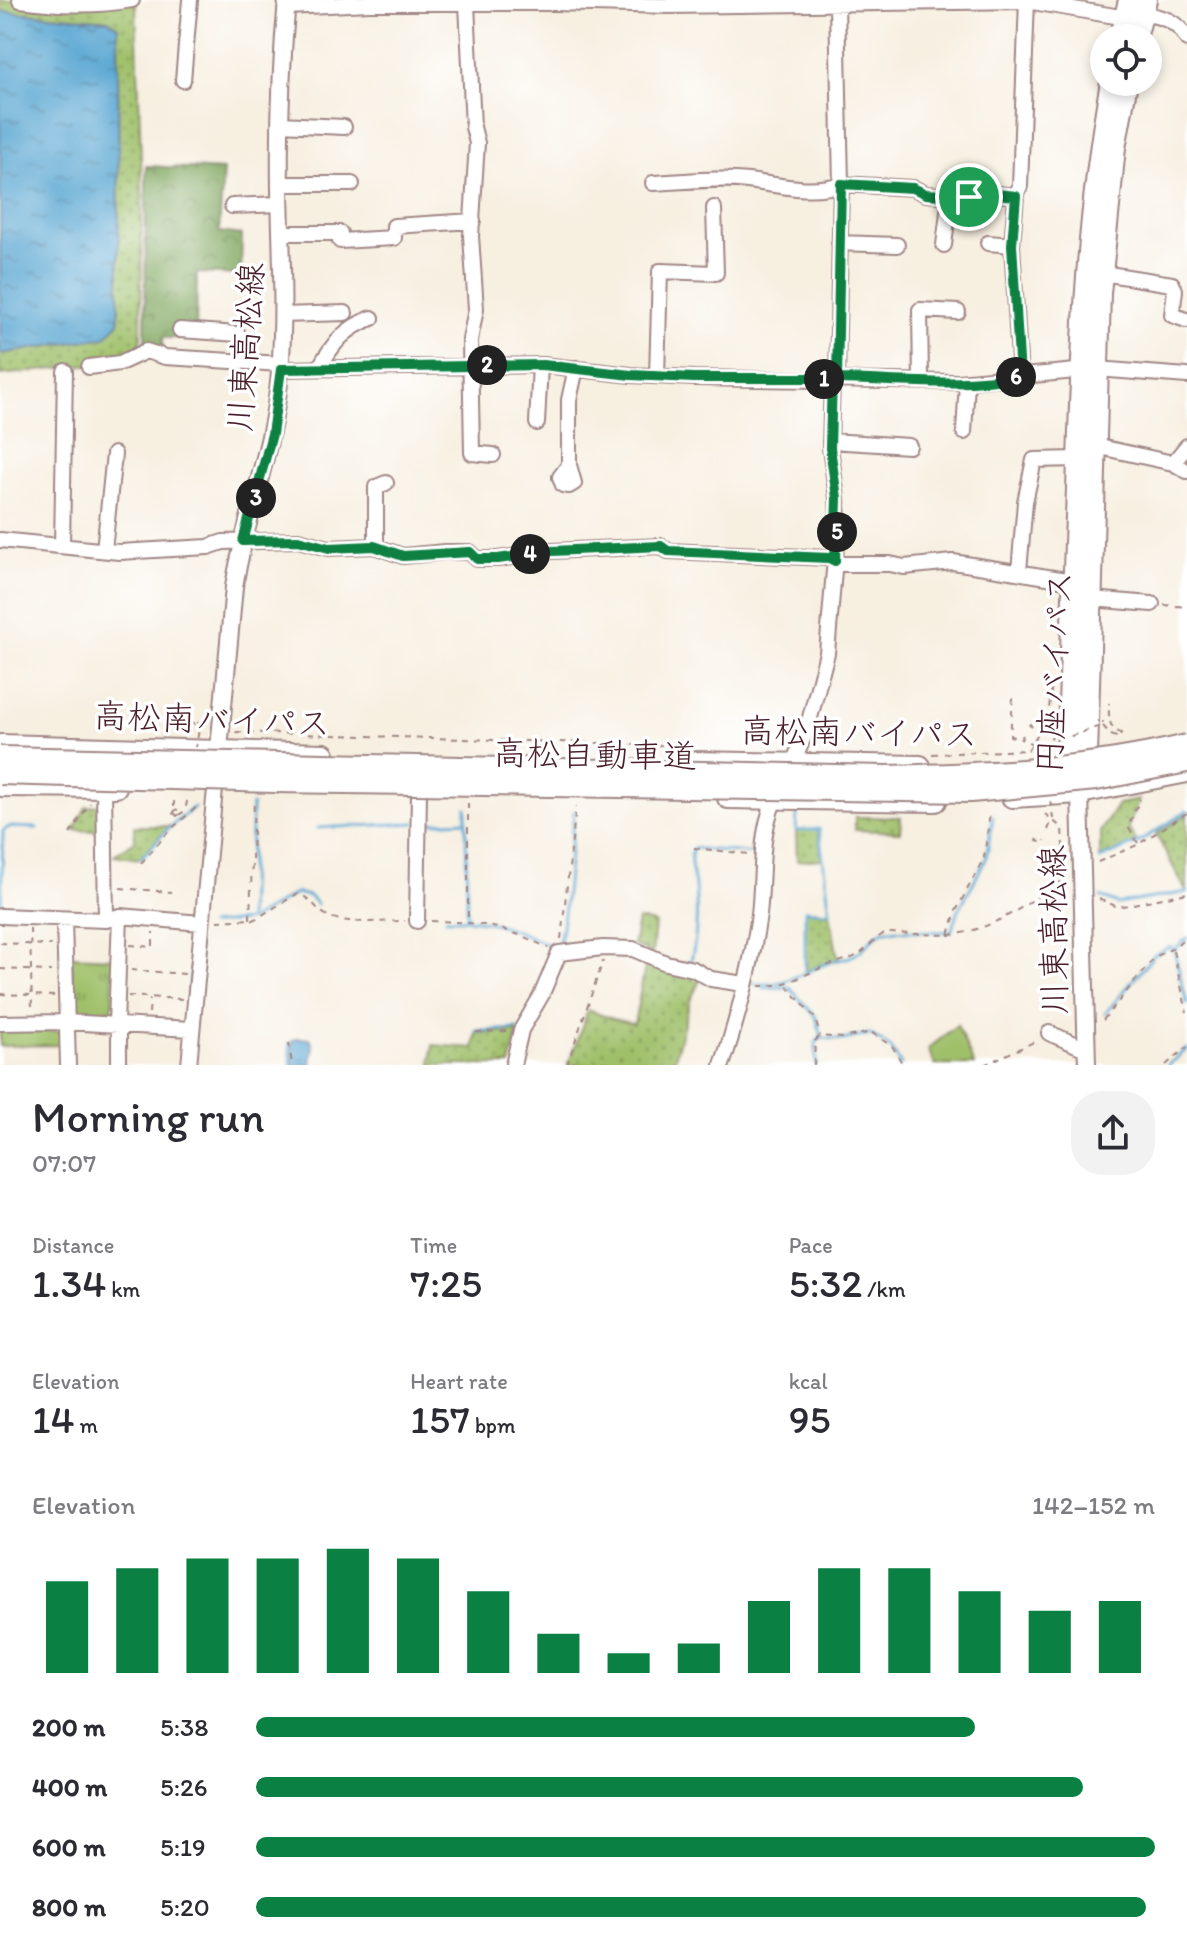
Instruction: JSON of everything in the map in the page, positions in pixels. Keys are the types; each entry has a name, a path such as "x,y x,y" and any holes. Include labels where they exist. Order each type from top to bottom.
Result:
{"highway":[{"name":"円座バイパス","path":"1077,758 1091,599 1095,446 1089,370 1091,216 1109,96"},
{"name":"円座バイパス","path":"1080,793 1073,581 1078,459 1115,148 1124,96"},
{"name":"高松南バイパス","path":"0,745 980,766 1077,758 1141,749 1187,738"},
{"name":"高松自動車道","path":"0,756 886,776 1062,767 1127,758 1187,745"},
{"path":"0,756 180,759 219,750"},
{"name":"高松自動車道","path":"0,775 971,792 1096,780 1187,762"},
{"name":"高松南バイパス","path":"0,786 99,794 419,792 970,800 1080,793 1187,772"},
{"path":"0,775 179,780 209,795"}],"main road":[{"name":"川東高松線","path":"209,795 219,750 234,587 272,434 281,366 280,124 285,2"},
{"name":"川東高松線","path":"1080,793 1086,1057"}],"street":[{"path":"20,0 86,6 132,0"},
{"path":"183,80 190,0"},
{"path":"1020,376 1012,245 1016,196 1020,186 1027,0"},
{"path":"285,2 837,4 1027,0 1166,18 1187,39"},
{"path":"467,4 473,127 477,143 473,221 476,309 470,340 472,453 493,455"},
{"path":"722,1065 753,945 769,810 807,729 827,653 837,498 830,441 841,184 837,4"},
{"path":"280,124 344,127"},
{"path":"653,183 706,180 815,188 841,184 913,188 926,194 950,196 1016,196"},
{"path":"280,184 352,184"},
{"path":"944,245 950,196"},
{"path":"232,206 280,204"},
{"path":"657,376 660,271 716,273 714,208"},
{"path":"281,233 340,233 340,241 394,238 394,226 473,221"},
{"path":"839,243 897,245"},
{"path":"988,243 1012,245"},
{"path":"1102,273 1172,284 1175,290 1172,315 1186,320"},
{"path":"921,381 920,310 958,312"},
{"path":"282,315 345,313"},
{"path":"319,368 334,341 355,324 372,318"},
{"path":"180,330 238,334"},
{"path":"218,361 220,333"},
{"path":"89,367 120,363 146,351 165,357 319,368 540,365 657,376 753,380 835,378 967,382 1089,370 1187,376"},
{"path":"537,423 540,365"},
{"path":"569,465 569,400 576,368"},
{"path":"62,546 65,371"},
{"path":"964,432 967,382"},
{"path":"830,441 909,446"},
{"path":"1095,446 1173,463 1187,471"},
{"path":"1173,463 1187,446"},
{"path":"104,550 114,454"},
{"path":"1019,571 1025,502 1034,460 1078,459"},
{"path":"374,546 376,487 386,483"},
{"path":"0,540 104,550 298,540 329,548 374,546 403,556 470,552 477,559 552,551 661,546 668,551 829,558 843,564 904,567 953,562 1073,581"},
{"path":"1091,599 1152,604"},
{"path":"417,921 419,792"},
{"path":"99,794 106,887 119,944 116,1024 119,1030 119,1065"},
{"path":"189,1065 209,795"},
{"path":"0,916 201,923"},
{"path":"64,919 68,1065"},
{"path":"513,1065 521,1030 541,996 559,953 606,948 633,949 666,963 693,969 711,979 744,984"},
{"path":"0,1023 65,1022 191,1029"},
{"path":"1049,1033 1086,1057"}],"path":[{"path":"1152,604 1187,607"},
{"path":"922,754 1028,750 1048,717 1051,685 1055,677"},
{"path":"1013,698 1010,736 1021,739"},
{"path":"1104,715 1105,705 1109,703 1111,727 1121,733 1119,738 1105,728"},
{"path":"1051,739 1046,743 1103,725 1103,721"},
{"path":"187,734 188,727 193,722 195,725 194,728 188,727"},
{"path":"1029,726 1033,729"},
{"path":"227,731 690,746"},
{"path":"1138,782 1141,796 1128,827 1139,844"},
{"path":"70,834 79,823 85,807 99,794"},
{"path":"141,863 170,830 209,795"},
{"path":"250,919 254,800"},
{"path":"174,801 174,809 174,812 174,814 180,814 179,810 175,810 174,811 173,813 174,815 179,816"},
{"path":"468,803 468,921"},
{"path":"201,923 252,921 297,894 308,897 322,912 334,918 468,921 515,932 559,953 576,806"},
{"path":"949,935 956,911 984,858 990,813"},
{"path":"1098,862 1139,844 1187,813"},
{"path":"1045,814 1062,828 1064,862"},
{"path":"1038,839 1044,843 1045,840"},
{"path":"694,848 762,855"},
{"path":"744,984 786,985 860,955 881,935 949,935 973,931 1026,905 1046,888 1066,880"},
{"path":"106,887 171,892"},
{"path":"1099,899 1118,907 1187,893"},
{"path":"31,917 31,1022"},
{"path":"119,944 153,947 153,919"},
{"path":"1103,1020 1155,957 1187,936"},
{"path":"0,943 64,946"},
{"path":"567,1065 606,948"},
{"path":"1173,948 1187,1012"},
{"path":"0,969 64,971"},
{"path":"118,969 186,974"},
{"path":"786,985 815,1018 820,1036"},
{"path":"0,994 65,997"},
{"path":"117,995 183,999"},
{"path":"149,1026 150,997"},
{"path":"476,1032 521,1030"},
{"path":"814,1065 815,1041 820,1036 843,1038 875,1033 893,1047 903,1065"},
{"path":"984,1065 1031,1045 1049,1033"},
{"path":"289,1043 292,1065"},
{"path":"1166,1065 1187,1047"}],"green space":[{"path":"0,0 131,0 136,5 142,188 141,336 139,348 125,355 72,367 0,375 0,354 104,337 119,322 118,27 107,20 0,11"},
{"path":"146,166 223,170 219,232 242,235 241,275 197,273 196,338 163,338 162,351 145,345"},
{"path":"1139,800 1128,828 1137,842 1100,858 1100,832 1118,804"},
{"path":"99,805 99,828 96,831 74,830 86,807"},
{"path":"1187,814 1187,890 1186,891 1156,834"},
{"path":"855,817 901,817 900,832 855,830"},
{"path":"134,826 170,826 139,859 114,855 135,841"},
{"path":"818,829 822,859 797,861 796,831"},
{"path":"807,910 830,913 838,959 806,972 805,913"},
{"path":"638,920 655,923 652,954 633,945"},
{"path":"71,956 114,958 112,1016 109,1019 74,1018"},
{"path":"646,962 702,976 690,1001 673,1065 604,1061 603,1065 568,1065 588,1010 634,1024"},
{"path":"957,1025 974,1065 935,1065 928,1049"},
{"path":"3,1029 59,1031 63,1034 63,1045 0,1046 0,1032"},
{"path":"518,1031 510,1065 431,1065 433,1045 474,1048 476,1033"}],"water":[{"path":"0,11 108,20 118,27 119,322 105,337 0,354"},
{"path":"310,1039 313,1045 311,1065 293,1065 292,1041"}],"waterway":[{"path":"248,920 252,805"},
{"path":"140,859 194,807"},
{"path":"466,808 467,917"},
{"path":"558,950 574,811"},
{"path":"1100,859 1137,843 1187,811"},
{"path":"797,814 796,831 819,829 830,912 805,910 805,973"},
{"path":"751,983 784,981 850,957 885,930 951,932 957,913 986,859 993,816"},
{"path":"422,823 466,821"},
{"path":"318,828 415,823"},
{"path":"1,912 3,831 9,827 37,828"},
{"path":"690,965 697,916 691,862 693,848 758,854"},
{"path":"1101,897 1118,904 1187,892"},
{"path":"209,925 251,920 296,893 309,896 317,904"},
{"path":"446,919 490,923 516,930 555,948"},
{"path":"1105,1014 1154,955 1170,947 1174,950 1187,938"},
{"path":"1174,950 1187,1004"},
{"path":"185,1024 192,958"},
{"path":"764,988 789,987 816,1017 822,1038"},
{"path":"476,1031 517,1029"},
{"path":"816,1065 816,1042 822,1038 843,1040 870,1034 891,1048 901,1065"},
{"path":"289,1043 291,1065"},
{"path":"1168,1065 1187,1049"}],"route":[{"path":"969,197 926,194 913,188 841,184 837,379 832,378 768,380 694,378 631,375 543,365 281,369 272,434 243,541 298,540 329,548 363,549 374,546 403,556 470,552 477,559 552,551 661,546 668,551 750,553 829,558 835,561 838,523 830,448 832,378 837,379 967,382 1020,376 1012,245 1016,196 997,194 969,197"}]}
